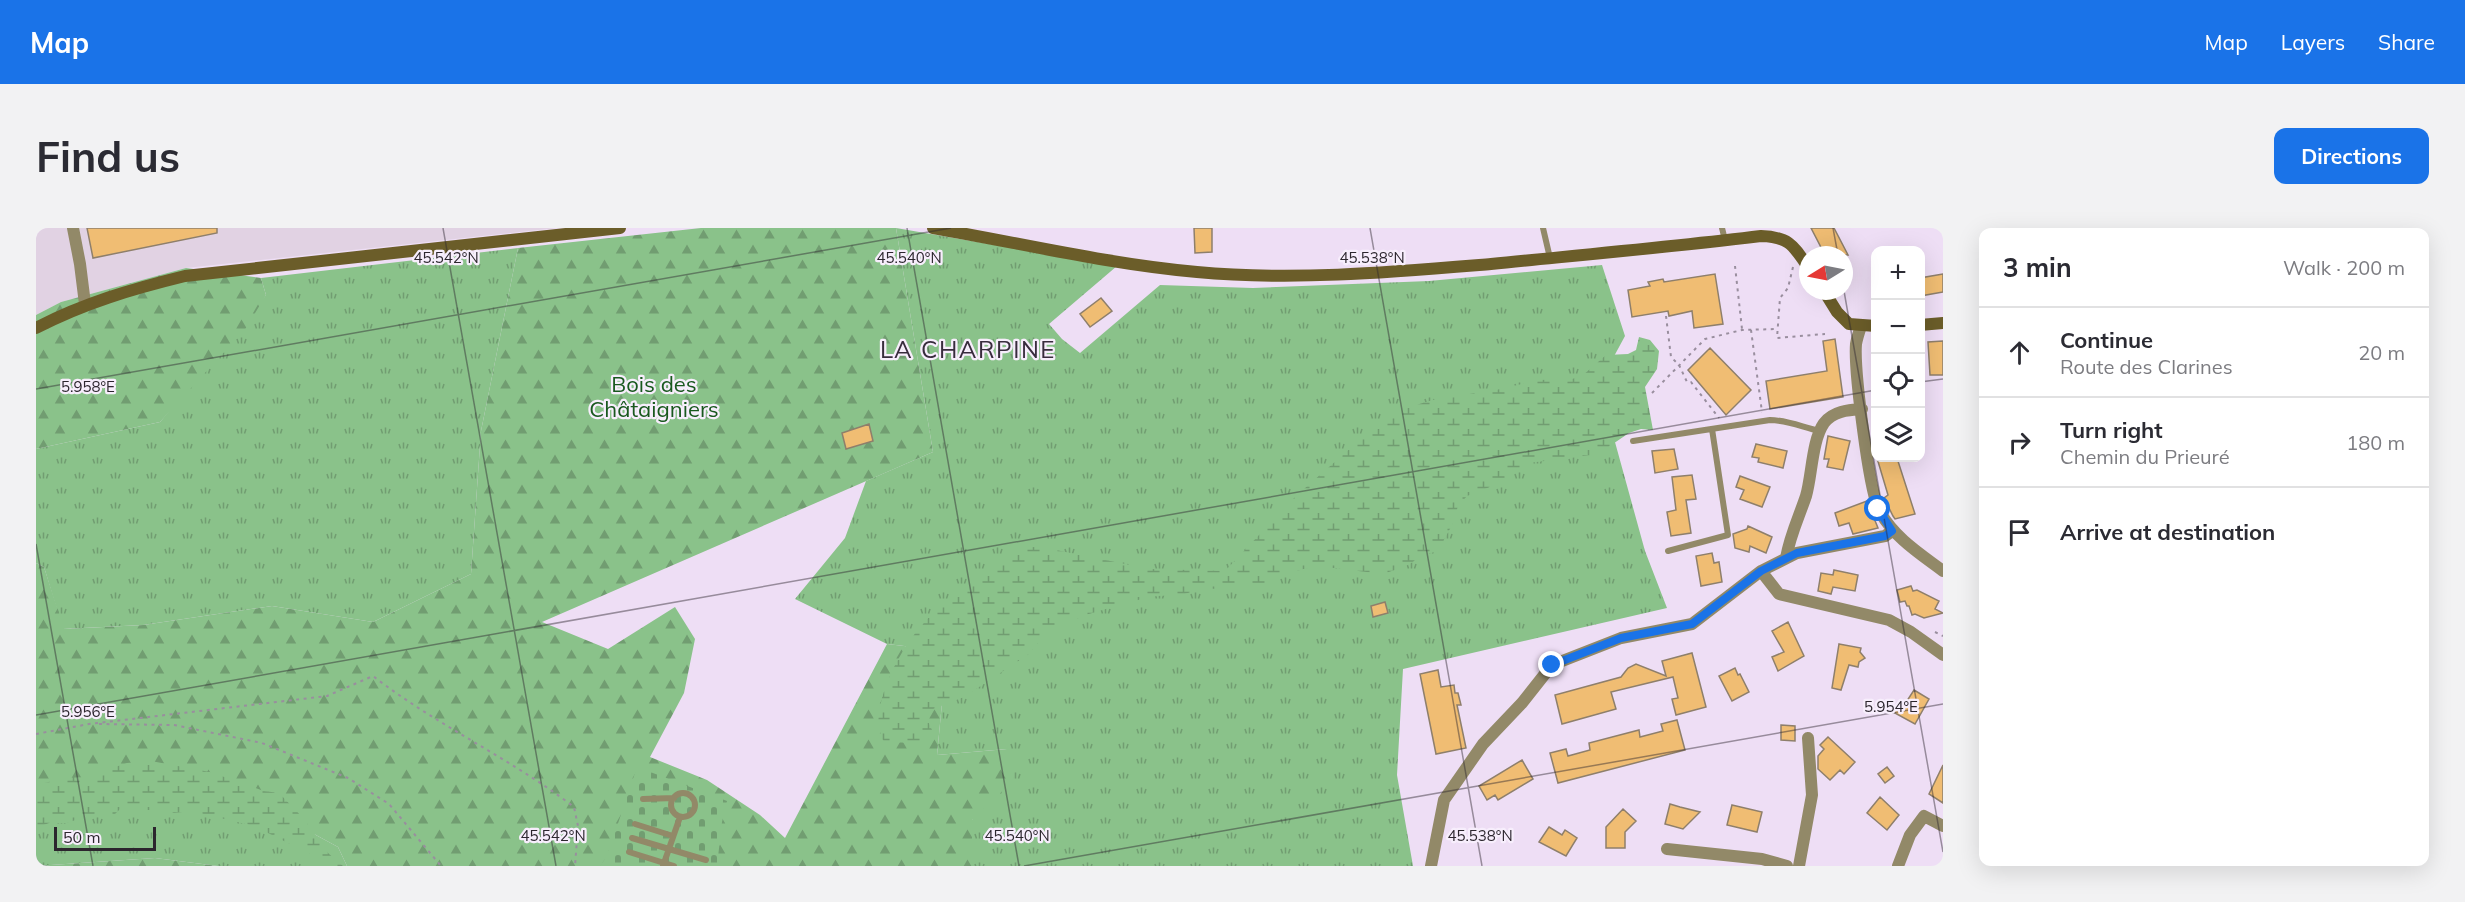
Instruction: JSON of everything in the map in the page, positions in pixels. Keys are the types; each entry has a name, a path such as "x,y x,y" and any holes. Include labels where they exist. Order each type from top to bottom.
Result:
{"main road":[{"path":"36,328 85,304 127,290 184,276 620,228"},
{"path":"933,228 1128,263 1198,272 1359,273 1550,258 1724,234 1782,232 1799,253"},
{"path":"1830,300 1849,324 1871,326"},
{"path":"1925,325 1943,323"}],"street":[{"path":"73,228 85,304"},
{"path":"1861,326 1856,342 1856,357 1878,509 1892,531 1943,571"},
{"path":"1786,558 1790,537 1806,495 1820,431 1829,418 1836,414 1862,409"},
{"path":"1431,866 1444,800 1483,744 1522,703 1552,665 1621,638 1692,624 1761,571 1797,553 1885,536 1892,531"},
{"path":"1761,571 1779,594 1889,620 1899,624 1943,655"},
{"path":"1799,866 1812,795 1808,738"},
{"path":"1898,866 1910,835 1924,816 1943,826"},
{"path":"1667,849 1762,859 1787,866"}],"lane":[{"path":"1543,228 1550,258"},
{"path":"1633,441 1763,421 1784,420 1796,426 1820,431"},
{"path":"1668,551 1728,535 1712,429"},
{"path":"643,799 674,798 687,794 696,804 693,813 680,817"},
{"path":"674,798 673,811 680,817"},
{"path":"663,864 680,817"},
{"path":"634,824 673,836"},
{"path":"632,838 706,860"},
{"path":"629,852 674,866"}],"path":[{"path":"1799,265 1791,268 1788,288 1780,298 1777,338 1825,334"},
{"path":"1735,266 1742,330"},
{"path":"1666,316 1671,357 1679,365 1687,382 1691,382 1726,427"},
{"path":"1652,393 1705,339 1742,330 1777,329"},
{"path":"1750,330 1763,421"},
{"path":"36,734 89,724 327,696 373,676 400,697 541,782 574,807 578,826 575,866"},
{"path":"89,724 174,726 262,743 348,778 389,804 441,866"}],"shaded area":[{"path":"36,228 557,228 186,268 61,302 36,315"}],"green space":[{"name":"Bois des Châtaigniers","path":"701,228 896,228 933,452 542,622 608,649 675,607 695,639 684,693 650,757 707,780 760,815 785,838 887,644 947,651 937,755 1007,749 1014,780 972,820 972,866 347,866 338,847 240,794 36,805 36,563 44,567 64,629 143,625 272,606 373,622 471,574 481,431 518,248"},
{"path":"896,228 1117,266 1049,324 1062,339 1080,353 1160,285 1253,288 1429,281 1602,265 1625,336 1599,384 1645,551 1667,608 1403,669 1397,775 1413,866 972,866 972,820 1007,749 937,755 947,651 887,644 795,599 845,538 866,481 933,452"},
{"path":"518,248 481,431 471,574 373,622 272,606 143,625 63,629 44,567 36,563 36,449 160,422 266,295 261,278"},
{"path":"186,268 261,278 266,295 246,328 160,422 36,449 36,315 61,302"},
{"path":"1639,337 1650,340 1659,351 1657,369 1645,387 1653,430 1641,429 1629,433 1598,454 1529,463 1505,481 1467,496 1458,506 1452,525 1438,551 1383,574 1334,568 1303,569 1275,579 1257,589 1242,583 1216,589 1205,588 1181,595 1157,596 1133,601 1082,616 1041,639 1029,654 964,697 928,711 926,717 932,730 926,739 917,743 884,742 879,720 882,698 898,659 909,642 935,611 966,583 1010,554 1041,547 1150,569 1225,571 1296,496 1362,438 1406,408 1436,399 1496,390 1539,380 1572,379 1582,376 1606,355 1628,354 1636,350"},
{"path":"151,761 210,772 264,791 279,793 304,819 328,853 343,866 325,866 316,857 254,826 191,811 174,813 133,807 129,809 123,806 114,815 106,817 92,815 66,823 49,823 36,828 36,785 65,778 86,777 127,763"},
{"path":"637,767 727,801 717,866 600,866 607,856"},
{"path":"240,794 338,847 347,866 218,866 155,858 36,866 36,805"},
{"path":"155,858 218,866 36,866"}],"building":[{"path":"87,228 217,228 217,233 93,258"},
{"path":"1194,228 1212,228 1212,252 1195,253"},
{"path":"1811,228 1834,228 1843,246 1820,246"},
{"path":"1715,274 1723,324 1694,328 1692,311 1669,316 1668,311 1632,317 1628,290 1650,286 1648,282 1663,279 1664,282"},
{"path":"1943,274 1943,292 1925,295 1925,277"},
{"path":"1101,298 1112,311 1090,327 1080,314"},
{"path":"1835,339 1843,397 1770,409 1766,381 1827,371 1823,341"},
{"path":"1943,341 1943,375 1930,375 1928,342"},
{"path":"1710,348 1751,390 1726,415 1688,370"},
{"path":"869,424 873,441 846,449 842,433"},
{"path":"1828,436 1850,441 1843,470 1827,467 1829,459 1824,459"},
{"path":"1756,444 1787,451 1783,468 1758,462 1759,458 1752,457"},
{"path":"1674,449 1678,469 1655,473 1652,451"},
{"path":"1878,462 1898,462 1915,514 1895,519 1884,498 1888,495"},
{"path":"1692,475 1696,499 1686,500 1691,533 1671,536 1667,512 1676,510 1672,477"},
{"path":"1740,476 1770,487 1762,507 1740,499 1744,490 1736,487"},
{"path":"1867,501 1878,528 1853,534 1849,523 1839,526 1835,513"},
{"path":"1748,526 1772,537 1766,553 1750,546 1749,552 1735,548 1733,534 1747,529"},
{"path":"1712,553 1714,563 1719,562 1722,582 1701,586 1696,556"},
{"path":"1834,570 1858,575 1855,591 1833,587 1831,594 1818,591 1821,573 1833,575"},
{"path":"1911,586 1913,591 1917,590 1939,601 1935,609 1943,613 1924,618 1912,615 1905,601 1900,602 1897,590"},
{"path":"1385,602 1388,613 1373,617 1371,606"},
{"path":"1788,622 1804,656 1778,671 1772,657 1784,652 1772,631"},
{"path":"1839,644 1861,648 1860,652 1865,658 1859,662 1858,667 1849,665 1841,690 1832,688"},
{"path":"1692,653 1706,707 1676,715 1672,699 1678,698 1673,677 1611,692 1616,709 1562,724 1555,695 1621,677 1628,668 1636,664 1666,676 1662,661"},
{"path":"1735,668 1749,692 1732,701 1719,676"},
{"path":"1438,670 1441,687 1454,685 1455,693 1458,693 1461,705 1457,705 1466,748 1436,754 1420,674"},
{"path":"1914,690 1929,699 1915,724 1893,712 1900,701 1905,704"},
{"path":"1677,720 1685,750 1558,783 1550,753 1566,749 1568,756 1590,750 1589,743 1639,730 1640,737 1663,731 1661,724"},
{"path":"1781,725 1795,726 1795,741 1781,740"},
{"path":"1828,737 1855,762 1844,774 1840,770 1830,780 1818,769 1818,756 1824,749 1820,745"},
{"path":"1522,760 1533,779 1498,800 1495,795 1487,800 1479,786"},
{"path":"1943,765 1943,803 1929,794"},
{"path":"1887,767 1894,776 1885,783 1878,774"},
{"path":"1880,797 1899,815 1887,830 1867,813"},
{"path":"1670,804 1700,812 1683,829 1665,824"},
{"path":"1732,805 1762,812 1757,832 1727,825"},
{"path":"1623,809 1636,821 1625,832 1625,848 1606,848 1606,827"},
{"path":"1549,827 1562,835 1565,830 1577,838 1566,856 1539,842"}],"district":[{"name":"LA CHARPINE","path":"968,350"}],"route":[{"path":"1552,665 1621,638 1692,624 1721,604 1761,571 1797,553 1885,536 1892,531 1878,509"}]}
